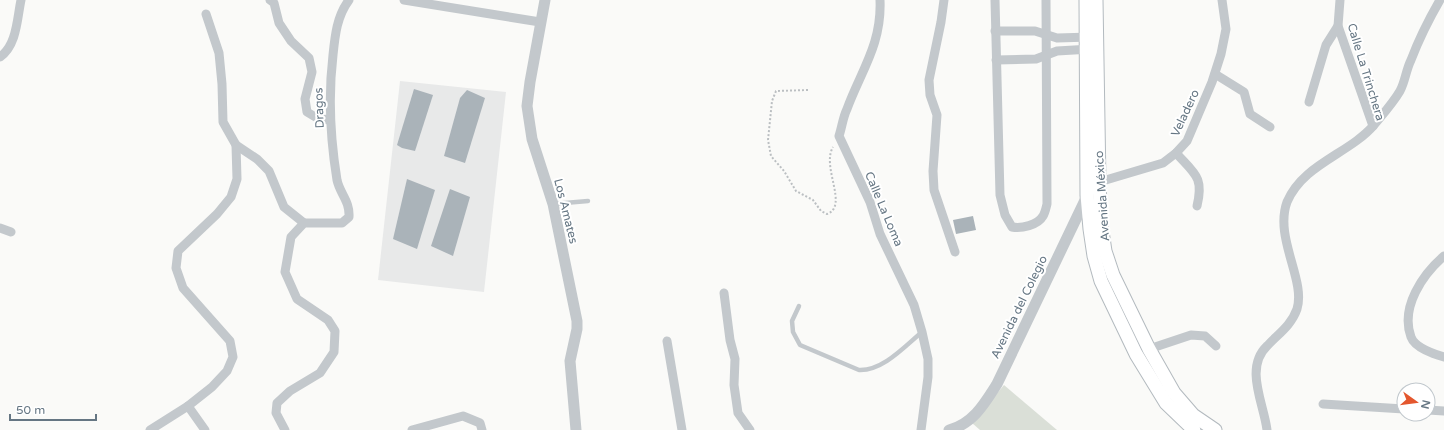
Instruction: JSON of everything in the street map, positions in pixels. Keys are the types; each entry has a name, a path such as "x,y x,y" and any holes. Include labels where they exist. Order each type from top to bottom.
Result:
{"main road":[{"name":"Avenida México","path":"1086,0 1091,43 1101,225 1105,251 1113,275 1149,349 1174,393 1193,415 1215,430"},
{"name":"Avenida México","path":"1096,0 1091,43 1087,195 1091,235 1102,280 1136,354 1166,403 1194,430"}],"street":[{"path":"0,57 7,52 13,41 21,0"},
{"path":"270,0 274,3 279,23 291,41 309,58 312,72 305,99 307,112 317,118 329,120"},
{"name":"Dragos","path":"304,223 342,222 348,217 349,208 338,182 329,120 330,83 336,31 341,11 349,0"},
{"path":"404,0 540,22"},
{"name":"Los Amates","path":"545,0 540,22 527,106 532,139 553,204 577,320 577,329 570,361 576,430"},
{"path":"839,136 846,109 870,59 878,30 880,0"},
{"path":"944,0 942,22 929,80 930,95 937,115 933,171 934,190 955,252"},
{"path":"995,0 1000,195 1005,215 1012,227 1019,228 1039,221 1044,216 1047,204 1046,0"},
{"name":"Veladero","path":"1099,182 1163,163 1176,153 1187,141 1215,74 1221,54 1226,29 1222,0"},
{"name":"Calle La Trinchera","path":"1267,430 1257,388 1257,363 1265,347 1282,333 1292,320 1297,308 1298,293 1284,228 1287,203 1305,176 1373,126 1338,26 1340,0"},
{"path":"1373,126 1400,90 1410,61 1440,0"},
{"path":"206,14 219,53 222,84 223,122 236,145 257,159 269,171 284,207 304,223 291,237 286,255 285,272 297,299 328,320 336,331 334,352 320,373 290,391 277,403 276,413 285,430"},
{"path":"1309,102 1326,45 1338,26"},
{"path":"995,31 1035,31 1057,38 1091,43"},
{"path":"996,60 1036,59 1057,50 1091,43"},
{"path":"1215,74 1244,92 1250,114 1270,127"},
{"name":"Calle La Loma","path":"839,136 870,202 880,234 908,290 922,332 928,359 928,376 921,430"},
{"path":"150,430 188,406 212,387 227,371 233,357 230,341 183,288 176,268 178,251 218,214 231,197 237,179 236,145"},
{"path":"1176,153 1200,182 1201,191 1197,206"},
{"name":"Avenida del Colegio","path":"949,430 970,420 982,408 997,384 1087,195 1099,182"},
{"path":"0,228 11,232"},
{"path":"1444,256 1429,269 1415,290 1408,319 1411,338 1426,351 1444,358"},
{"path":"724,294 730,340 735,359 734,385 738,413 750,430"},
{"path":"1149,349 1191,335 1205,336 1216,346"},
{"path":"667,342 682,430"},
{"path":"1323,404 1396,409"},
{"path":"188,406 205,430"},
{"path":"412,430 463,416 481,427"}],"lane":[{"path":"553,204 588,201"},
{"path":"799,306 792,321 793,332 800,345 860,370 868,370 879,366 922,332"}],"path":[{"path":"808,90 776,91 772,101 768,140 771,156 784,172 796,191 813,200 821,211 827,214 833,212 837,205 829,162 831,151 839,136"}],"shaded area":[{"path":"400,81 506,92 484,292 378,280"},
{"path":"1004,385 1057,430 980,430 972,423"}],"building":[{"path":"414,89 433,95 415,151 402,148 397,145"},
{"path":"467,90 485,98 465,163 444,156 460,98"},
{"path":"407,179 435,190 417,249 393,239"},
{"path":"450,189 470,197 453,256 431,246"},
{"path":"973,216 976,230 956,234 953,220"}]}
